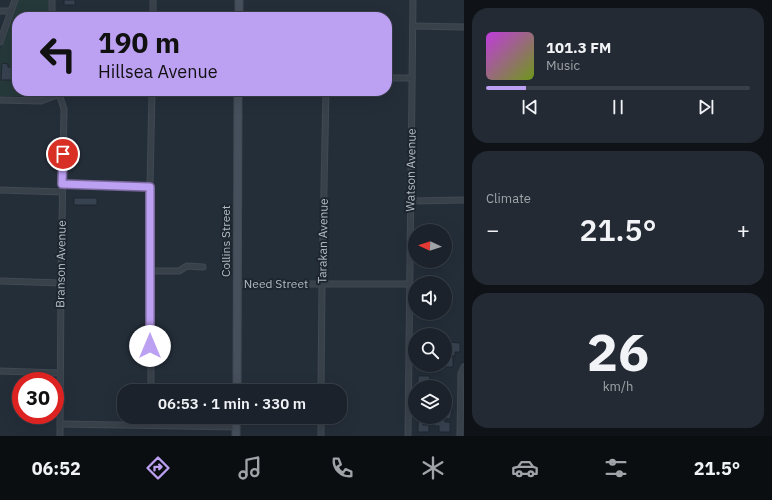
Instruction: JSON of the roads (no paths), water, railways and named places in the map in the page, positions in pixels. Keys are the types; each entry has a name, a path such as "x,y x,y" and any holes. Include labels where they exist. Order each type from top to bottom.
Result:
{"street":[{"path":"0,42 15,0"},
{"path":"52,0 52,12"},
{"path":"153,0 153,12"},
{"path":"239,0 239,12"},
{"name":"Watson Avenue","path":"410,276 413,0"},
{"path":"0,11 11,11"},
{"path":"413,26 464,27"},
{"path":"392,78 412,78"},
{"path":"0,100 41,101 54,96"},
{"name":"Branson Avenue","path":"60,96 64,109 60,372"},
{"path":"150,384 150,187 152,96"},
{"name":"Collins Street","path":"237,384 238,96"},
{"name":"Tarakan Avenue","path":"322,384 322,284 326,96"},
{"path":"62,184 150,187"},
{"path":"0,190 62,192"},
{"path":"411,201 464,200"},
{"path":"150,271 179,270 187,266 203,267"},
{"path":"0,282 61,283"},
{"name":"Need Street","path":"237,284 408,284"},
{"name":"Watson Avenue","path":"408,436 410,320"},
{"path":"460,436 461,374 464,367"},
{"path":"0,372 12,372"},
{"path":"60,424 236,427 236,436"},
{"name":"Branson Avenue","path":"60,424 60,436"},
{"path":"321,424 321,436"}]}
